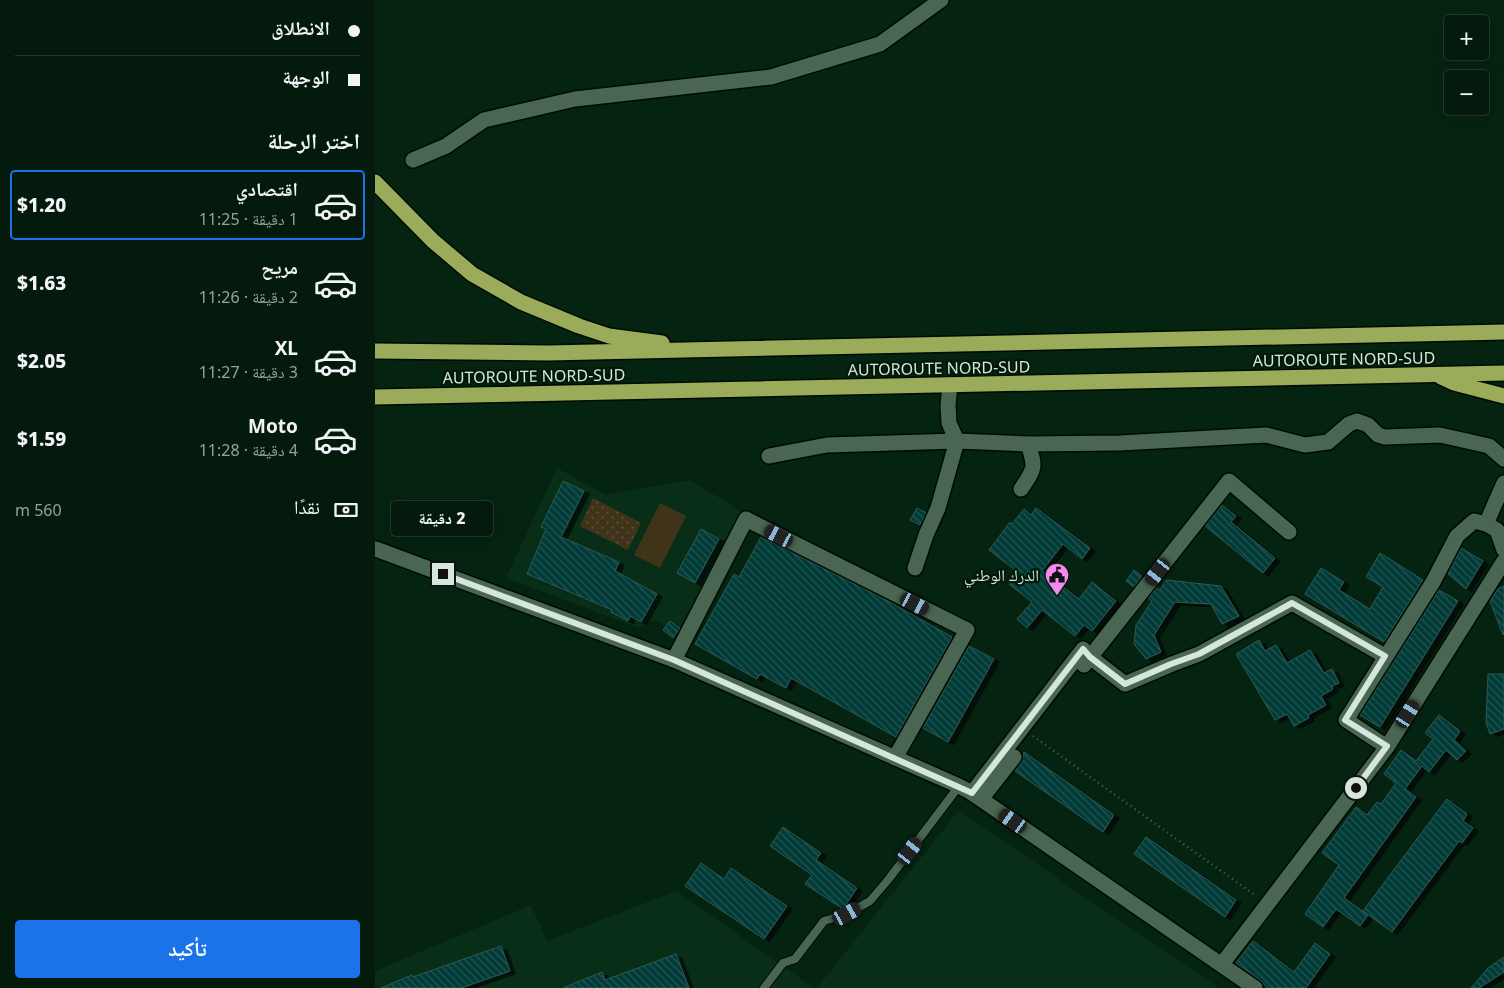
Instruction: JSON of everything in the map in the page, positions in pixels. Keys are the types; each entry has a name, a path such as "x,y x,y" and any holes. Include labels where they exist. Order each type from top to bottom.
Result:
{"highway":[{"path":"375,182 433,241 472,274 521,302 609,336 703,349"},
{"name":"AUTOROUTE NORD-SUD","path":"375,351 548,353 1504,332"},
{"name":"AUTOROUTE NORD-SUD","path":"375,397 1504,373"},
{"path":"1433,374 1454,383 1504,396"}],"street":[{"path":"413,160 446,146 484,120 575,99 771,76 880,44 941,0"},
{"path":"915,568 938,508 957,442 949,423 950,385"},
{"path":"769,456 827,445 957,442 1120,444 1266,435 1305,445 1328,442 1349,424 1357,421 1368,425 1378,435 1385,437 1440,435 1489,446 1504,459"},
{"path":"1021,489 1031,474 1034,464 1028,444"},
{"path":"971,792 1030,735 1229,481 1289,532"},
{"path":"1486,524 1504,483"},
{"path":"674,660 745,519 967,630 895,758"},
{"path":"1387,746 1345,720 1433,582 1457,536 1474,522 1486,524 1497,530 1504,550"},
{"path":"376,550 674,660 971,792 1255,988"},
{"path":"1222,964 1387,746 1504,561"},
{"path":"971,792 1083,649 1090,657 1125,684 1199,654 1292,603 1385,656"}],"lane":[{"path":"764,988 783,963 795,959 824,921 847,914 870,901 971,792"}],"path":[{"path":"1030,735 1267,905"}],"shaded area":[{"path":"557,468 606,495 690,480 741,511 679,633 654,620 640,628 506,578"},
{"path":"593,498 641,523 628,550 580,526"},
{"path":"660,503 686,516 660,568 634,555"},
{"path":"959,810 1095,904 1219,988 817,988"},
{"path":"676,891 814,988 375,988 375,971 531,905 547,941"}],"building":[{"path":"563,481 584,491 561,537 619,562 615,571 657,594 641,622 630,616 628,621 611,612 612,610 527,574 546,529 541,527"},
{"path":"1222,505 1236,516 1231,522 1275,558 1263,573 1205,526"},
{"path":"917,508 926,513 920,525 910,520"},
{"path":"1036,508 1090,548 1082,559 1063,544 1042,571 1079,599 1092,582 1116,601 1092,631 1084,625 1075,636 1042,610 1027,628 1017,619 1032,602 1009,584 1019,573 989,550 1010,522 1012,524 1024,509 1031,515"},
{"path":"701,529 719,539 695,583 677,573"},
{"path":"761,537 877,595 952,637 896,737 791,678 786,688 760,674 757,679 695,644 734,574 739,577"},
{"path":"1461,548 1483,561 1466,589 1448,574"},
{"path":"1380,553 1423,580 1384,642 1305,594 1321,568 1344,582 1339,590 1370,609 1383,587 1366,577"},
{"path":"1134,570 1142,576 1134,587 1126,581"},
{"path":"1166,580 1221,586 1239,616 1222,624 1211,604 1175,602 1154,635 1161,652 1146,659 1134,644 1136,625 1152,601 1148,598 1157,588 1160,590"},
{"path":"1504,586 1503,635 1490,601 1498,589"},
{"path":"1439,590 1458,601 1380,727 1360,715"},
{"path":"670,621 680,628 673,638 663,630"},
{"path":"1259,640 1265,651 1276,645 1287,663 1310,650 1324,673 1332,669 1339,683 1332,686 1333,689 1321,696 1326,705 1308,715 1309,718 1294,726 1287,714 1275,720 1236,654"},
{"path":"969,646 994,659 948,742 923,728"},
{"path":"1488,674 1504,674 1504,729 1490,734 1486,723"},
{"path":"1439,715 1460,731 1454,740 1466,751 1457,760 1446,750 1429,772 1422,766 1405,789 1416,797 1344,898 1368,915 1360,926 1336,909 1323,927 1305,914 1339,865 1322,853 1356,807 1367,815 1377,802 1381,804 1396,783 1384,774 1401,750 1416,761 1433,739 1425,733"},
{"path":"1024,752 1114,815 1103,832 1015,771 1022,762"},
{"path":"1447,799 1467,814 1463,821 1473,828 1462,843 1459,841 1392,932 1363,911"},
{"path":"783,827 821,853 816,860 857,888 843,909 805,884 812,875 770,846"},
{"path":"1146,837 1236,900 1225,917 1134,854"},
{"path":"701,863 724,879 731,868 787,906 764,939 685,886"},
{"path":"1253,941 1294,972 1315,943 1330,954 1306,988 1267,988 1260,980 1236,963"},
{"path":"501,946 510,971 461,988 381,988 412,975 413,977"},
{"path":"676,954 689,988 563,988 602,972 605,980"},
{"path":"1504,957 1504,972 1479,988 1471,988 1488,968"}],"place":[{"name":"الدرك الوطني","path":"1057,596"}],"route":[{"path":"443,574 704,672 972,793 1083,649 1090,657 1125,684 1199,654 1292,603 1385,656 1345,720 1387,746 1356,788"}]}
